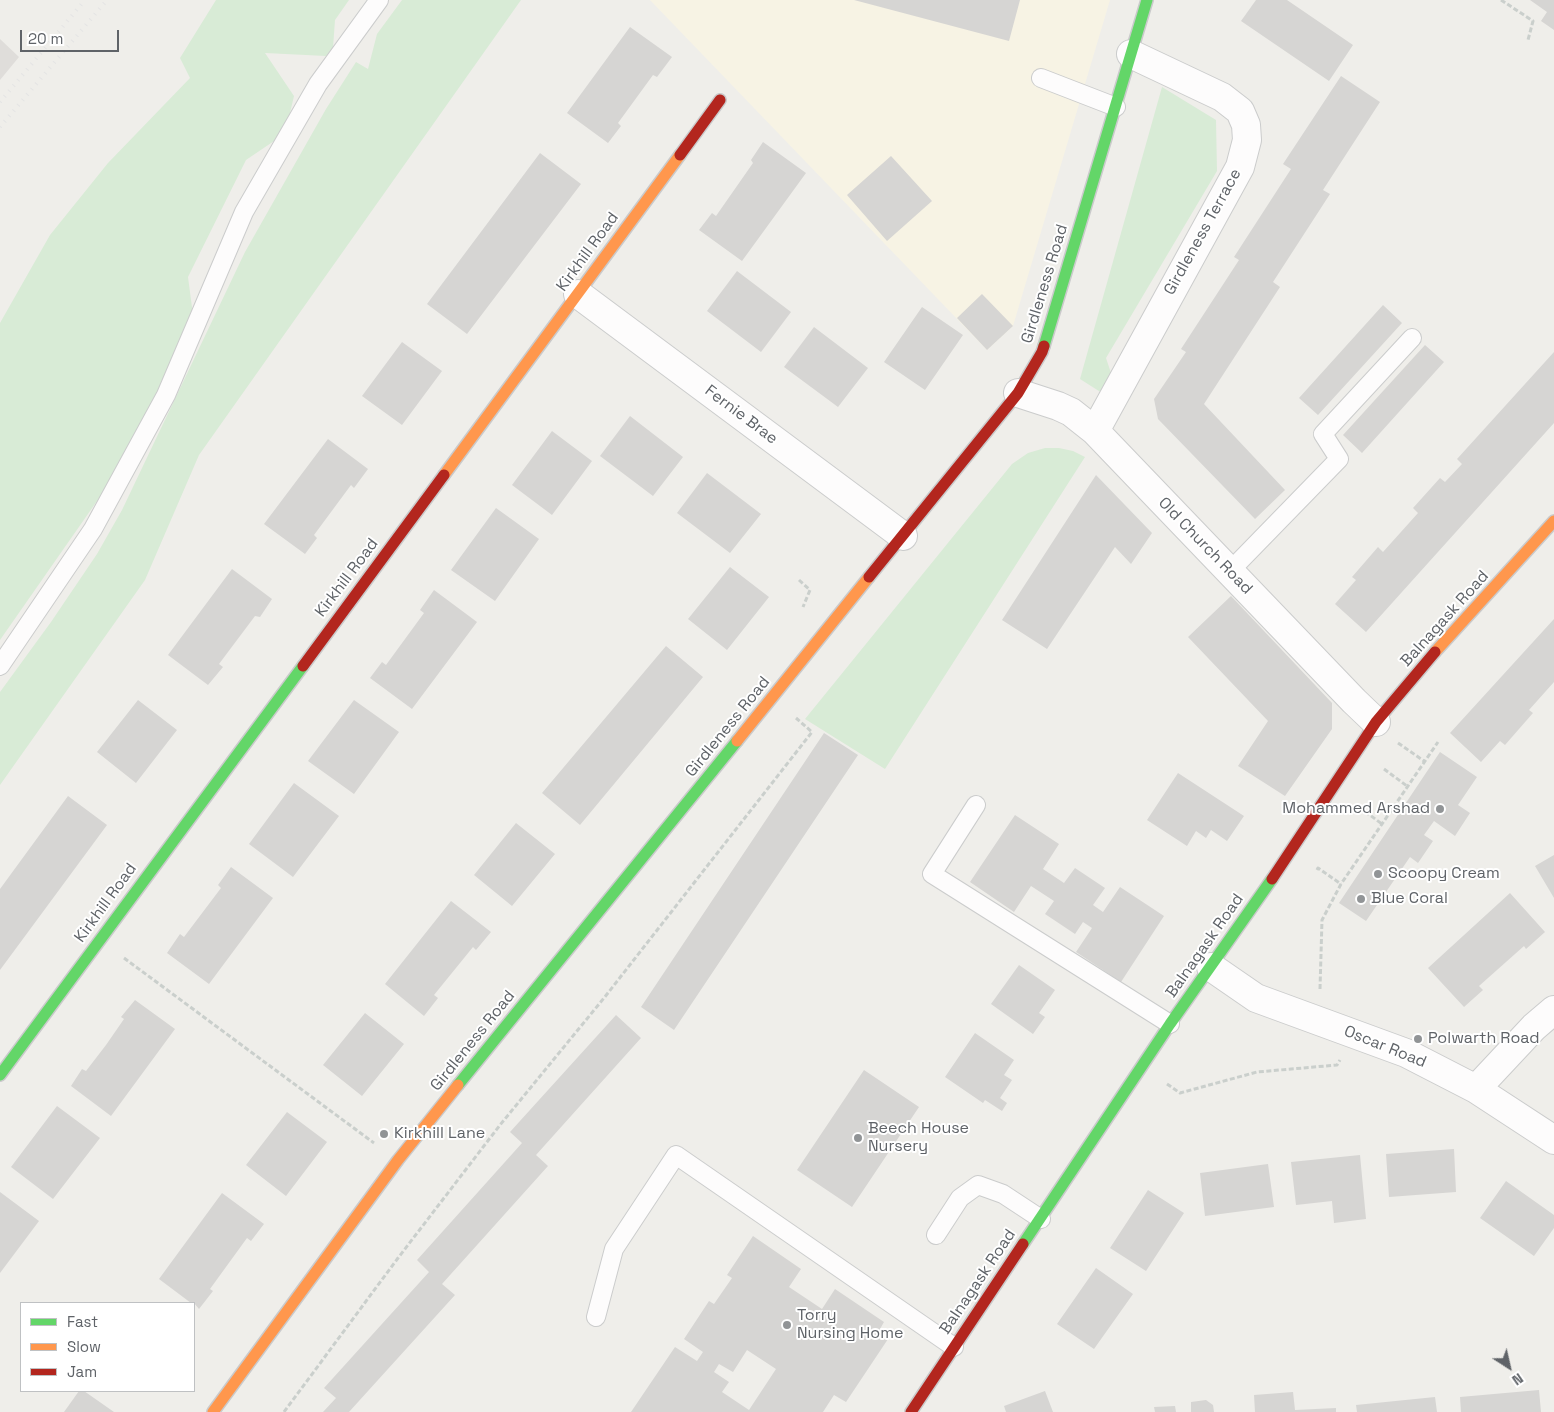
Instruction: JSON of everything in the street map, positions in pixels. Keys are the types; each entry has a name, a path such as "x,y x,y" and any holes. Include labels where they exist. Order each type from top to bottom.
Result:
{"street":[{"name":"Girdleness Road","path":"213,1412 398,1160 1018,393 1042,352 1147,0"},
{"name":"Girdleness Terrace","path":"1095,430 1240,167 1247,140 1246,125 1240,111 1222,97 1131,54"},
{"name":"Kirkhill Road","path":"0,1075 720,100"},
{"name":"Fernie Brae","path":"578,294 903,536"},
{"name":"Old Church Road","path":"1018,393 1058,406 1095,430 1229,572 1376,722"},
{"name":"Balnagask Road","path":"910,1412 1170,1024 1281,866 1376,722 1430,658 1554,521"},
{"name":"Oscar Road","path":"1211,967 1256,998 1406,1053 1476,1089 1554,1140"},
{"path":"1476,1089 1534,1027 1554,1010"}],"lane":[{"path":"0,666 93,529 166,395 244,212 318,84 379,0"},
{"path":"1041,78 1116,106"},
{"path":"1229,572 1339,458 1323,434 1412,338"},
{"path":"976,805 932,874 1170,1024"},
{"path":"596,1317 614,1249 676,1155 954,1346"},
{"path":"936,1235 960,1198 978,1185 1004,1194 1041,1219"}],"path":[{"path":"1501,0 1532,21 1528,40"},
{"path":"284,1412 398,1258 488,1141 604,998 812,732 772,698"},
{"path":"1308,1017 1320,990 1322,920 1341,884 1438,742"},
{"path":"1400,745 1424,761"},
{"path":"1384,769 1407,786"},
{"path":"1359,807 1382,824"},
{"path":"1318,868 1341,884"},
{"path":"99,939 398,1160"},
{"path":"1141,1068 1180,1093 1257,1072 1337,1064 1354,1034"}],"shaded area":[{"path":"650,0 1110,0 1013,326 987,350"},
{"path":"0,39 19,57 0,80"}],"green space":[{"path":"216,0 349,0 335,20 333,48 326,56 265,53 294,96 289,117 277,139 246,160 188,277 193,315 149,413 104,491 0,640 0,323 50,235 108,163 190,78 180,58"},
{"path":"402,0 521,0 199,455 145,580 0,785 0,692 97,554 122,510 245,252 326,109 356,62 368,69 377,34"},
{"path":"1162,87 1216,120 1217,171 1106,358 1112,376 1102,393 1080,379"},
{"path":"1045,448 1073,451 1085,457 885,769 805,719 1012,464 1028,453"}],"building":[{"path":"854,0 1020,0 1009,41"},
{"path":"1256,0 1287,0 1353,45 1329,81 1241,21"},
{"path":"1530,0 1554,0 1554,30 1541,21 1547,12"},
{"path":"630,27 672,57 657,77 653,75 618,123 621,126 608,143 567,113"},
{"path":"1341,76 1380,102 1323,190 1330,194 1273,282 1280,287 1204,404 1285,490 1255,519 1158,419 1154,399 1186,352 1181,349 1239,260 1234,257 1291,169 1283,164"},
{"path":"763,142 806,173 742,261 699,230 712,213 716,216 753,163 751,160"},
{"path":"540,153 581,184 467,334 427,304"},
{"path":"891,156 932,201 887,241 847,195"},
{"path":"737,271 791,312 761,352 707,311"},
{"path":"982,294 1013,326 987,350 957,318"},
{"path":"1383,305 1402,323 1318,415 1299,398"},
{"path":"922,307 963,335 925,390 884,362"},
{"path":"814,327 868,368 838,407 784,367"},
{"path":"402,342 442,371 402,425 362,396"},
{"path":"1425,345 1444,362 1362,453 1343,435"},
{"path":"1554,352 1554,423 1366,632 1335,604 1356,580 1352,577 1378,547 1383,552 1418,513 1413,508 1440,478 1445,482 1462,464 1457,459"},
{"path":"630,416 683,457 653,496 600,456"},
{"path":"552,431 592,461 552,515 512,485"},
{"path":"328,439 368,469 354,488 351,485 314,535 317,538 305,554 264,524"},
{"path":"707,473 761,514 730,553 677,513"},
{"path":"1096,475 1152,533 1131,564 1115,547 1047,649 1002,620"},
{"path":"496,508 539,539 495,601 451,570"},
{"path":"730,567 769,597 727,650 688,619"},
{"path":"232,569 272,599 260,617 255,616 219,664 223,667 208,685 168,655"},
{"path":"434,590 477,622 412,709 370,678 382,662 386,665 424,613 420,610"},
{"path":"1231,596 1332,703 1332,729 1285,796 1238,766 1268,721 1188,637"},
{"path":"1554,619 1554,682 1529,710 1533,713 1505,745 1500,741 1481,762 1450,733"},
{"path":"666,646 703,677 580,825 542,793"},
{"path":"138,700 177,730 136,783 97,752"},
{"path":"354,700 399,732 354,794 308,761"},
{"path":"824,733 858,755 674,1030 641,1007"},
{"path":"1440,752 1477,777 1458,805 1470,813 1455,836 1434,821 1424,835 1433,841 1418,863 1410,857 1366,921 1339,903"},
{"path":"1178,773 1244,816 1227,841 1211,830 1206,838 1196,831 1187,846 1147,820"},
{"path":"294,783 339,816 293,877 249,844"},
{"path":"68,796 107,825 0,970 0,889"},
{"path":"1015,815 1059,844 1043,869 1064,883 1075,868 1105,888 1093,905 1103,912 1120,887 1164,916 1121,982 1076,952 1092,928 1083,922 1075,934 1045,914 1054,901 1031,886 1014,912 970,882"},
{"path":"516,823 555,854 512,906 474,875"},
{"path":"1554,855 1554,898 1535,866"},
{"path":"231,867 273,898 209,984 167,953 180,934 184,937 221,888 218,885"},
{"path":"1510,893 1545,932 1526,949 1524,946 1479,986 1483,990 1464,1007 1428,968"},
{"path":"451,901 491,932 476,950 473,947 434,995 438,998 424,1016 385,984"},
{"path":"1019,965 1055,990 1039,1013 1045,1017 1033,1034 991,1004"},
{"path":"135,1000 175,1029 111,1116 71,1086 82,1069 86,1071 106,1045 124,1019 121,1017"},
{"path":"365,1013 404,1044 362,1096 323,1065"},
{"path":"616,1015 641,1038 536,1155 548,1166 442,1284 455,1295 349,1412 323,1412 336,1398 324,1388 429,1272 417,1260 522,1143 510,1132"},
{"path":"975,1033 1014,1060 1004,1075 1012,1080 1000,1098 1007,1103 1002,1111 985,1100 983,1103 945,1077"},
{"name":"Beech House Nursery","path":"864,1070 919,1107 852,1207 797,1170"},
{"path":"57,1106 100,1138 53,1199 11,1167"},
{"path":"287,1112 327,1142 286,1196 246,1165"},
{"path":"1454,1149 1456,1192 1389,1197 1386,1154"},
{"path":"1360,1155 1366,1219 1334,1223 1332,1201 1296,1205 1291,1162"},
{"path":"1268,1164 1274,1207 1205,1216 1200,1173"},
{"path":"1506,1181 1554,1215 1554,1228 1534,1256 1480,1218"},
{"path":"1148,1190 1184,1213 1146,1271 1110,1248"},
{"path":"0,1192 39,1221 0,1273"},
{"path":"222,1193 264,1224 251,1241 247,1238 210,1289 213,1291 199,1309 195,1302 190,1302 159,1279"},
{"name":"Torry Nursing Home","path":"753,1236 801,1269 789,1287 822,1309 835,1289 884,1322 880,1329 890,1336 846,1402 834,1395 823,1412 631,1412 675,1347 697,1361 703,1352 684,1339 709,1301 714,1304 732,1278 727,1275","holes":["747,1350 776,1369 749,1410 722,1392 729,1382 714,1372 719,1364 733,1372"]},
{"path":"1096,1268 1133,1294 1094,1349 1057,1324"},
{"path":"1539,1390 1541,1412 1461,1412 1460,1397"},
{"path":"1045,1391 1053,1412 1006,1412 1004,1406"},
{"path":"78,1392 85,1392 114,1412 64,1412"},
{"path":"1293,1392 1295,1410 1336,1408 1336,1412 1255,1412 1254,1395"},
{"path":"1435,1397 1437,1412 1357,1412 1356,1405"},
{"path":"1206,1400 1213,1405 1214,1412 1191,1412 1191,1402"},
{"path":"1175,1406 1176,1412 1155,1412 1154,1407"}],"railway":[{"path":"0,102 85,0"},
{"path":"0,127 107,0"}],"traffic: fast":[{"path":"1044,346 1147,0"},
{"path":"0,1075 303,666"},
{"path":"458,1085 737,741"},
{"path":"1023,1244 1170,1024 1272,879"}],"traffic: slow":[{"path":"444,475 680,155"},
{"path":"1435,652 1554,521"},
{"path":"737,741 869,577"},
{"path":"213,1412 398,1160 458,1085"}],"traffic: jam":[{"path":"680,155 720,100"},
{"path":"869,577 1018,393 1044,346"},
{"path":"303,666 444,475"},
{"path":"1272,879 1376,722 1435,652"},
{"path":"911,1412 1023,1244"}],"place":[{"name":"Mohammed Arshad","path":"1440,809"},
{"name":"Scoopy Cream","path":"1378,874"},
{"name":"Blue Coral","path":"1361,899"},
{"name":"Polwarth Road","path":"1418,1039"},
{"name":"Kirkhill Lane","path":"384,1134"},
{"name":"Beech House Nursery","path":"858,1138"},
{"name":"Torry Nursing Home","path":"787,1325"}]}
